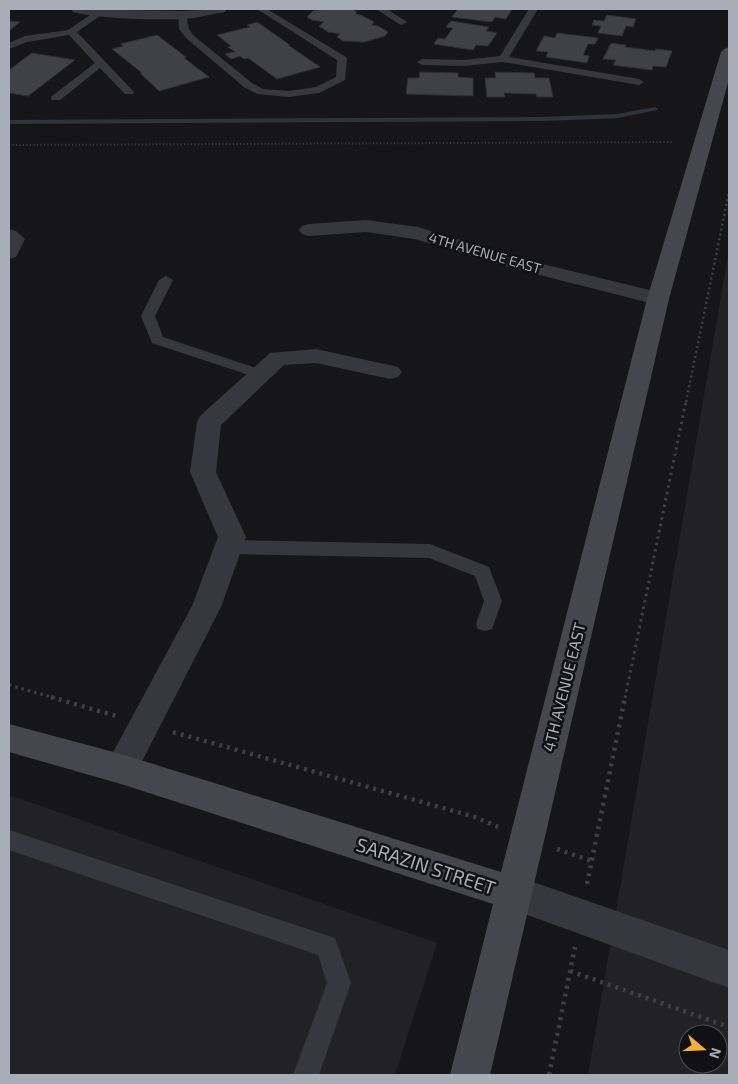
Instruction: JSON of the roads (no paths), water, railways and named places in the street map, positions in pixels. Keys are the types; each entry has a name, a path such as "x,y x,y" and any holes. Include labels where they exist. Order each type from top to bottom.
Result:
{"street":[{"path":"78,9 183,15 220,9"},
{"name":"4TH AVENUE EAST","path":"470,1075 658,299 729,52"},
{"name":"4TH AVENUE EAST","path":"309,230 366,226 418,233 515,263 658,299"},
{"path":"9,235 15,239 9,254"},
{"path":"121,769 206,608 232,537 203,472 209,422 278,358 316,356 390,372"},
{"name":"SARAZIN STREET","path":"9,738 121,769 513,893 729,969"}],"lane":[{"path":"183,15 184,29 190,37 248,85 261,92 288,94 319,90 341,78 342,59 261,9"},
{"path":"381,9 402,22"},
{"path":"503,59 533,9"},
{"path":"9,46 25,39 71,32 103,10"},
{"path":"71,32 129,92"},
{"path":"422,62 464,63 503,59 639,82"},
{"path":"56,98 101,63"},
{"path":"166,280 148,316 157,340 260,374"},
{"path":"228,547 430,550 483,572 492,601 485,624"},
{"path":"9,840 327,946 339,983 306,1075"}],"waterway":[{"path":"9,122 542,119 618,116 655,109"}]}
